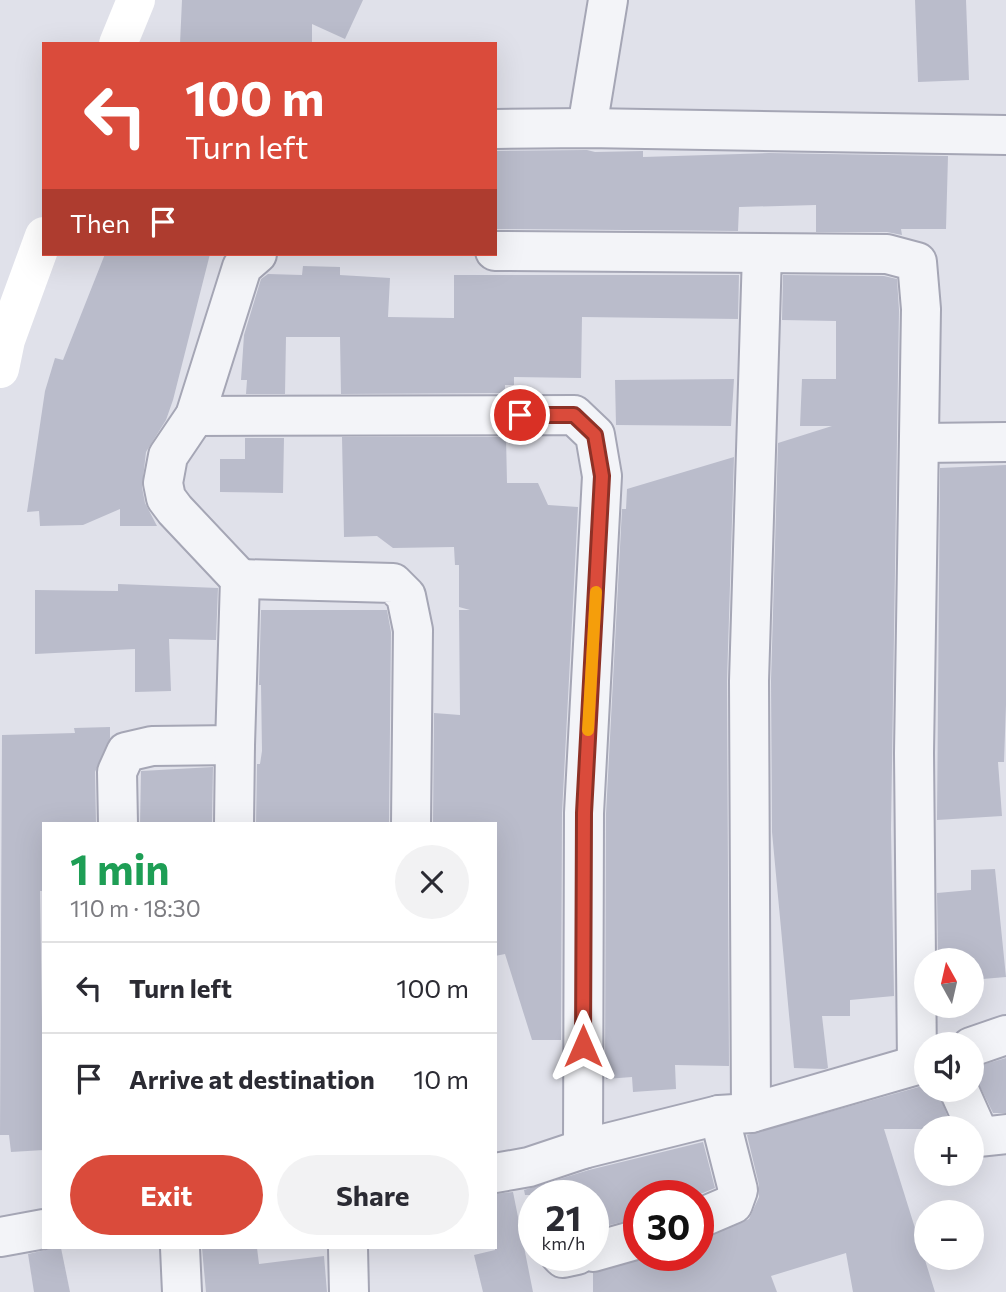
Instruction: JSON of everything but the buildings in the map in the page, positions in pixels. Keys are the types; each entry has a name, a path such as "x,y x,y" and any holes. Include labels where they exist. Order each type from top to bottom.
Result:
{"street":[{"path":"119,42 136,0"},
{"path":"587,128 608,0"},
{"path":"497,129 1006,135"},
{"path":"0,369 6,340 42,241"},
{"path":"497,251 887,254 917,261 922,309 914,752 920,1032"},
{"path":"714,1212 733,1204 738,1190 735,1114 762,253"},
{"path":"234,822 240,579 166,498 163,483 169,456 195,416 242,267 255,256"},
{"path":"195,416 574,415 595,435 602,476 584,813 583,1149"},
{"path":"920,443 1006,442"},
{"path":"240,579 393,583 406,596 414,630 411,822"},
{"path":"118,822 117,772 126,752 152,746 235,745"},
{"path":"984,1042 1006,1035"},
{"path":"519,1179 583,1149 735,1114 914,1065"},
{"path":"964,1102 980,1138 1006,1134"},
{"path":"0,1237 42,1229"},
{"path":"180,1249 181,1292"},
{"path":"348,1249 349,1292"}],"slow traffic":[{"path":"588,730 596,592"}],"route":[{"path":"520,415 574,415 595,435 602,476 584,813 583,1046"}]}
